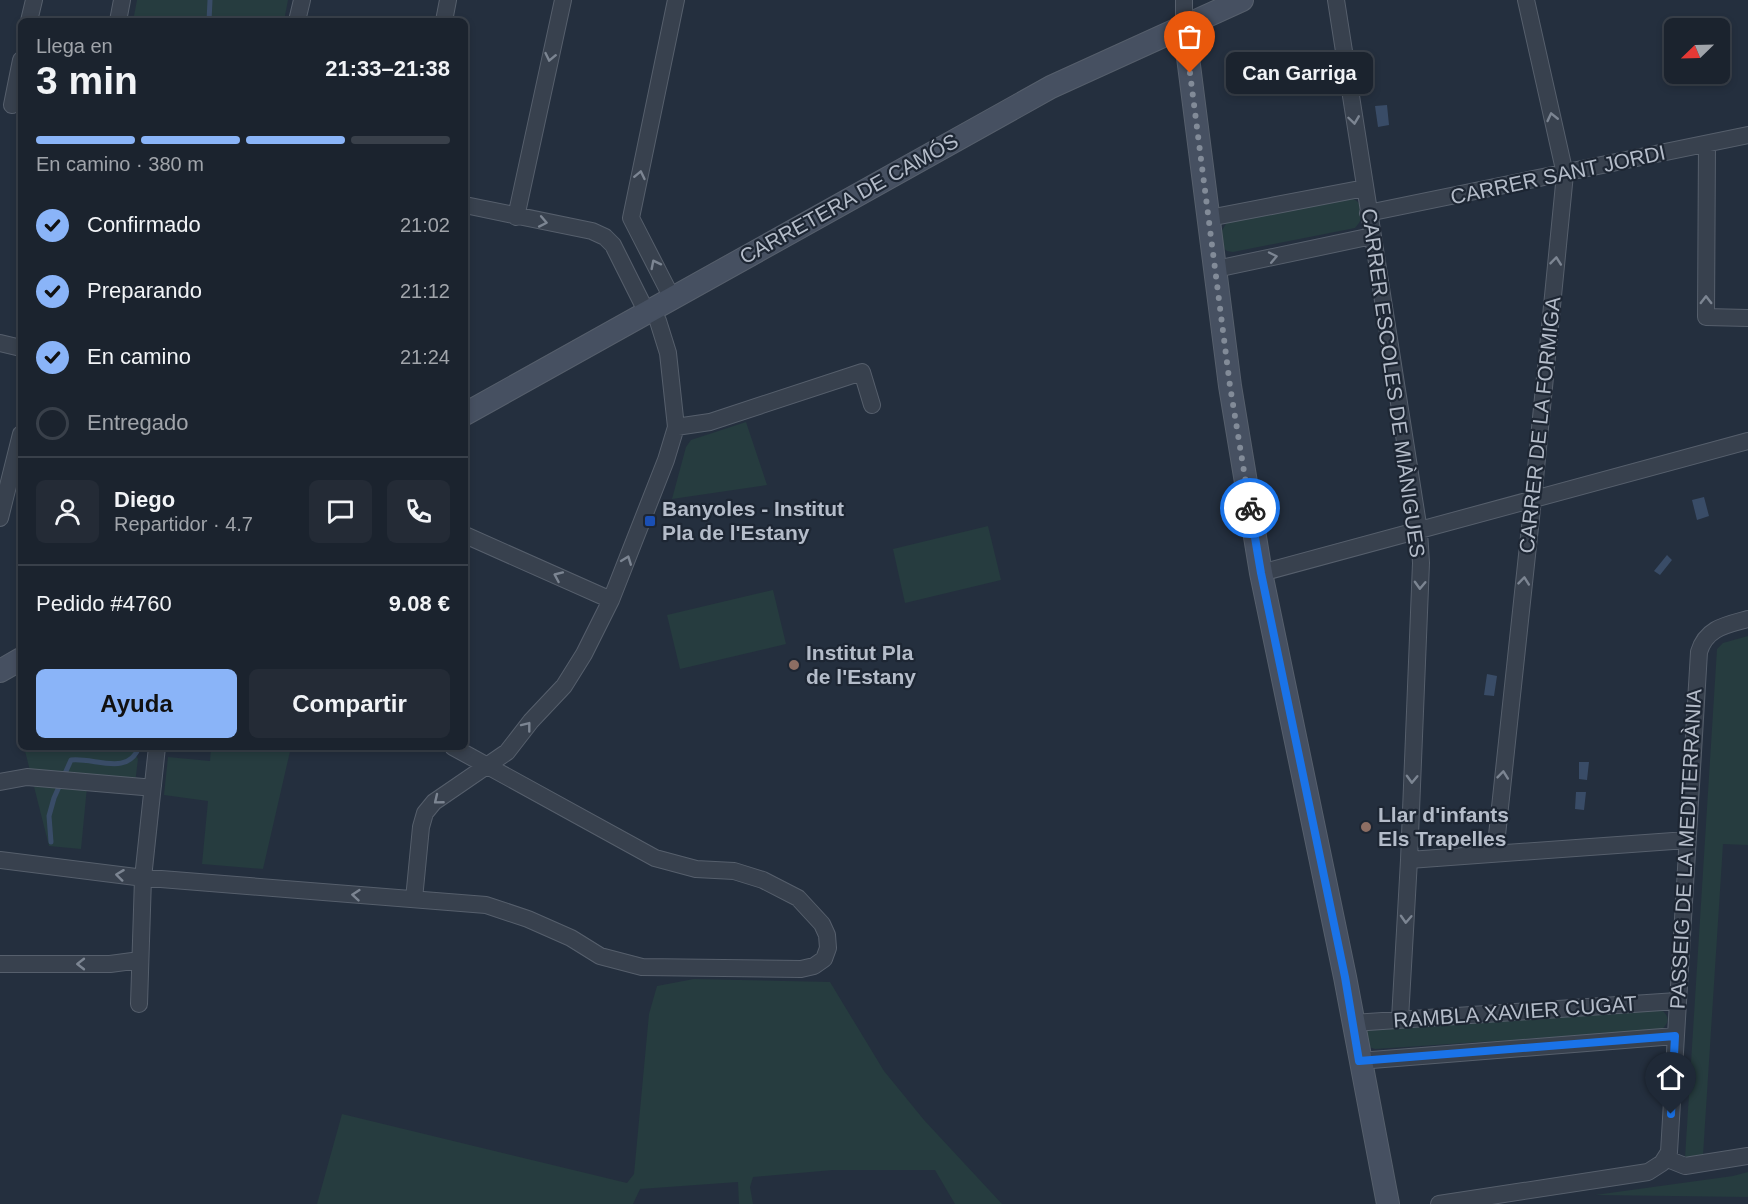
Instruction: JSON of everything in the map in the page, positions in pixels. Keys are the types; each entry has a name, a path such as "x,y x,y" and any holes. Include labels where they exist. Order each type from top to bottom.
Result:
{"street":[{"path":"30,18 34,0"},
{"path":"119,18 122,0"},
{"path":"298,18 302,0"},
{"path":"445,18 448,0"},
{"path":"516,217 563,0"},
{"path":"672,298 631,218 676,0"},
{"path":"1184,0 1184,26 1230,386 1261,573 1345,977 1359,1061 1388,1204"},
{"name":"CARRETERA DE CAMÓS","path":"468,412 1051,87 1242,0"},
{"name":"CARRER ESCOLES DE MIÀNIGUES","path":"1336,0 1419,531 1421,563 1400,1020"},
{"name":"CARRER DE LA FORMIGA","path":"1495,854 1565,174 1526,0"},
{"path":"11,104 18,73"},
{"name":"CARRER SANT JORDI","path":"1368,213 1748,135"},
{"path":"1707,144 1706,316 1748,318"},
{"path":"1209,218 1365,188"},
{"path":"414,899 421,828 425,813 434,801 507,752 531,721 564,686 584,654 611,600 666,460 676,427 668,353 658,321 649,311 613,245 605,237 592,231 468,206"},
{"path":"613,245 638,231"},
{"path":"1216,269 1372,236"},
{"path":"0,343 18,347"},
{"path":"676,427 711,422 862,372 872,405"},
{"path":"1261,573 1748,441"},
{"path":"0,518 18,446"},
{"path":"468,536 611,600"},
{"name":"PASSEIG DE LA MEDITERRÀNIA","path":"1665,1158 1669,1152 1699,652 1702,642 1714,630 1748,619"},
{"path":"0,671 18,661"},
{"path":"139,1004 143,878 158,750"},
{"path":"0,860 143,878 486,905 504,909 571,938 600,956 642,967 801,969 814,966 824,959 828,948 827,934 822,924 798,898 763,879 734,871 696,869 655,858 458,750"},
{"path":"0,782 27,777 153,786"},
{"path":"1409,860 1687,840"},
{"path":"0,964 110,964 140,960"},
{"name":"RAMBLA XAVIER CUGAT","path":"1353,1023 1677,1001"},
{"name":"RAMBLA XAVIER CUGAT","path":"1359,1061 1675,1036"},
{"path":"1439,1204 1648,1172 1662,1163 1665,1158 1685,1166 1748,1156"}],"green space":[{"path":"137,0 288,0 285,18 134,18"},
{"path":"1350,198 1359,203 1362,211 1361,220 1355,228 1233,252 1221,246 1220,234 1227,222"},
{"path":"746,422 767,485 672,499 686,447 691,440"},
{"path":"988,526 1001,580 905,603 893,549"},
{"path":"773,590 786,644 680,669 667,615"},
{"path":"1748,636 1748,845 1723,844 1703,1155 1685,1158 1717,649 1723,643"},
{"path":"25,750 133,750 138,759 134,792 87,787 81,849 49,846"},
{"path":"211,750 290,750 263,869 202,864 208,801 164,795 168,757 210,761"},
{"path":"694,979 830,982 884,1071 924,1120 1002,1204 955,1204 935,1170 833,1170 753,1177 750,1187 753,1204 739,1204 738,1182 640,1189 633,1204 317,1204 342,1114 627,1183 634,1174 649,1014 657,986"},
{"path":"1658,1007 1664,1012 1668,1021 1661,1030 1375,1049 1369,1047 1366,1028"},
{"path":"1748,1172 1748,1197 1595,1195 1733,1176"}],"water":[{"path":"1387,105 1389,125 1378,127 1375,106"},
{"path":"1704,497 1709,516 1697,520 1692,500"},
{"path":"1667,555 1672,560 1660,575 1654,571"},
{"path":"1487,674 1497,676 1494,696 1484,695"},
{"path":"1579,762 1589,762 1587,780 1579,779"},
{"path":"1576,792 1586,792 1584,810 1575,809"}],"waterway":[{"path":"209,18 210,0"},
{"path":"51,842 49,816 54,798 71,760 119,764 134,756 137,750"}],"way so far":[{"path":"1190,73 1230,386 1250,508"}],"place":[{"name":"Can Garriga","path":"1190,73"},
{"name":"Banyoles - Institut Pla de l'Estany","path":"650,521"},
{"name":"Institut Pla de l'Estany","path":"794,665"},
{"name":"Llar d'infants Els Trapelles","path":"1366,827"}],"route":[{"path":"1250,508 1261,573 1345,977 1359,1061 1675,1036 1671,1114"}]}
